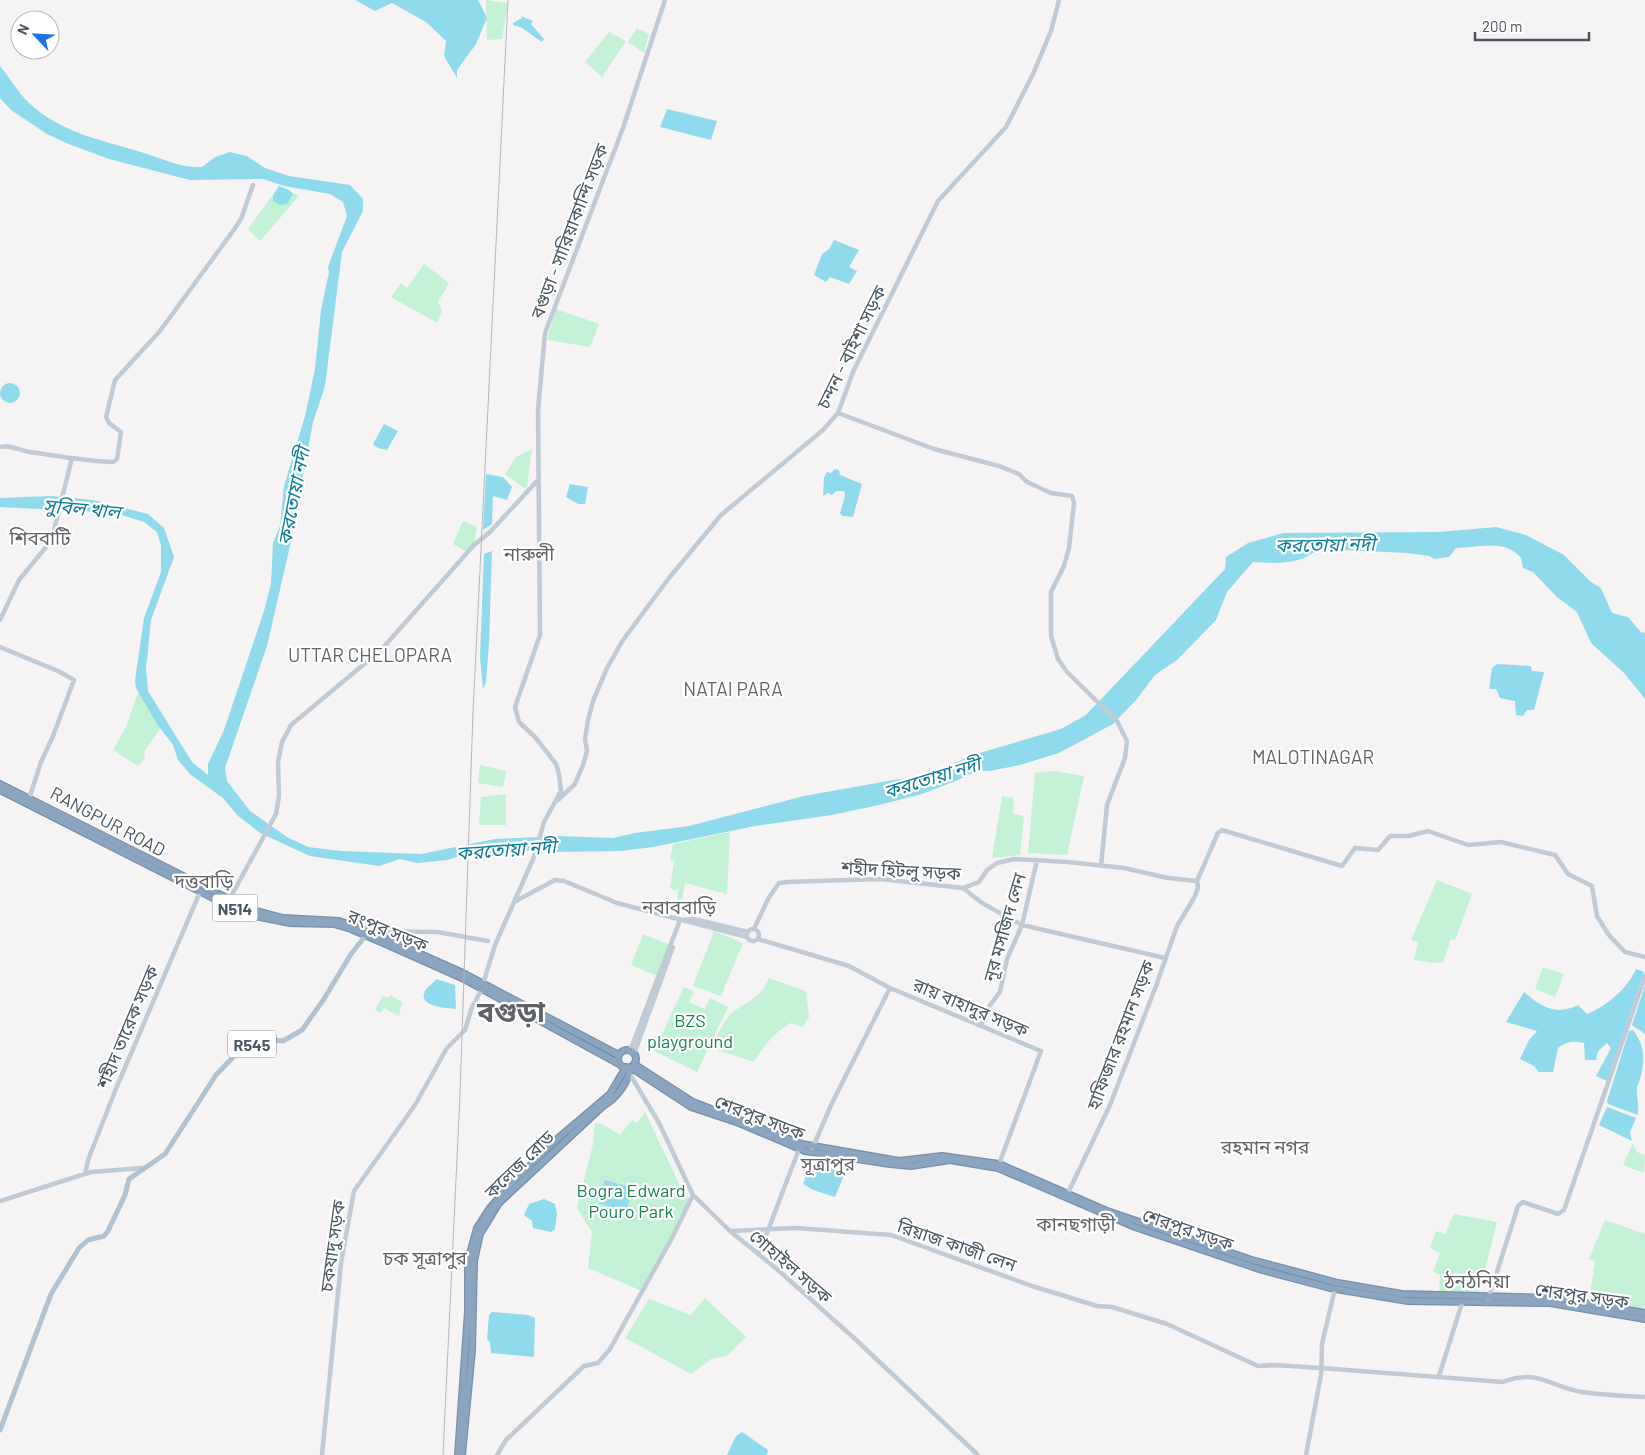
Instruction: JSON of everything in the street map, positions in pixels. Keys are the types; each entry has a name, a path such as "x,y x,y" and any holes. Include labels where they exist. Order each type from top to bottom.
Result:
{"highway":[{"name":"RANGPUR ROAD","path":"0,784 29,800"},
{"name":"রংপুর সড়ক","path":"0,790 29,800 228,903 270,921 334,924 367,933 482,987 619,1055"},
{"name":"রংপুর সড়ক","path":"482,987 619,1064 630,1068"},
{"path":"619,1064 619,1055 623,1051 632,1052 630,1068"},
{"name":"শেরপুর সড়ক","path":"630,1068 693,1102 812,1150"},
{"name":"শেরপুর সড়ক","path":"630,1068 691,1107 739,1123 799,1149 900,1165 950,1160 998,1166 1127,1224 1252,1267 1335,1289 1408,1301 1550,1303 1645,1319"},
{"name":"কলেজ রোড","path":"458,1455 472,1239 490,1208 610,1094 630,1068"},
{"name":"শেরপুর সড়ক","path":"1066,1196 1252,1260 1338,1284 1402,1294 1557,1298 1645,1313"},
{"name":"কলেজ রোড","path":"462,1455 472,1350 471,1261"}],"main road":[{"name":"R545","path":"129,1179 165,1154 216,1075 235,1055 256,1041 265,1038 282,1041 302,1030 324,999 351,954 367,933"},
{"path":"0,1430 51,1294 80,1248 88,1240 104,1236 108,1231 125,1195 129,1179"}],"street":[{"name":"বগুড়া - সারিয়াকান্দি সড়ক","path":"557,801 560,791 559,774 556,764 535,737 519,722 515,707 540,634 538,410 547,328 595,205 663,12 665,0"},
{"name":"চন্দন - বাইশা সড়ক","path":"557,801 575,784 583,765 587,751 588,720 593,700 607,668 623,640 674,570 721,515 823,430 838,413 853,372 938,201 1006,127 1048,40 1059,0"},
{"path":"0,447 6,445 28,452 101,462 113,462 117,459 121,432 109,423 106,417 115,380 160,331 233,231 241,219 253,185"},
{"path":"838,413 934,449 999,466 1019,474 1027,482 1051,493 1072,496 1074,502 1069,548 1064,566 1051,592 1051,636 1058,659 1067,672 1117,721 1127,741 1126,758 1106,804 1101,866"},
{"path":"0,620 19,580 46,547 58,514 72,458"},
{"path":"228,903 276,814 279,796 278,762 286,732 291,725 381,650 479,541 538,480"},
{"path":"0,647 58,671 74,680 41,762 29,800"},
{"name":"চকযাদু সড়ক","path":"322,1455 341,1263 354,1191 414,1106 447,1048 465,1030 472,1007 482,987 493,949 534,857 544,822 557,801"},
{"name":"হাফিজার রহমান সড়ক","path":"1066,1196 1110,1105 1177,926 1194,898 1198,888 1197,882 1218,833 1222,830 1342,866 1354,848 1378,850 1388,837 1394,835 1409,836 1428,831 1468,845 1501,842 1556,857 1568,874 1592,886 1597,916 1614,941 1627,953 1645,957"},
{"name":"শহীদ হিটলু সড়ক","path":"754,929 778,884 787,882 880,879 963,888 973,886 997,863 1014,860 1037,860 1124,868 1168,878 1197,882"},
{"name":"নূর মসজিদ লেন","path":"981,1026 987,1009 1000,992 1007,959 1022,925 1037,860"},
{"name":"রায় বাহাদুর সড়ক","path":"514,902 555,880 564,881 617,903 682,921 694,919 748,934 751,941 758,939 849,966 890,988 1041,1051 998,1166"},
{"path":"963,888 982,903 1022,925 1165,958"},
{"name":"শহীদ তারেক সড়ক","path":"85,1174 88,1160 115,1091 201,889"},
{"path":"632,1052 682,921"},
{"path":"748,934 754,929 759,932 758,939"},
{"path":"367,933 437,932 488,942 493,949"},
{"path":"488,942 500,934"},
{"path":"1487,1303 1518,1206 1523,1202 1554,1213 1562,1213 1645,976"},
{"path":"812,1150 890,988"},
{"name":"গোহাইল সড়ক","path":"630,1068 694,1195 730,1231 759,1254 858,1342 978,1455"},
{"path":"638,1086 640,1080 647,1079"},
{"path":"759,1254 799,1149"},
{"path":"126,1168 130,1172 129,1179"},
{"path":"0,1201 85,1174 126,1168 143,1168"},
{"path":"497,1455 506,1440 584,1366 598,1363 610,1349 694,1195"},
{"name":"রিয়াজ কাজী লেন","path":"730,1231 796,1228 891,1235 1024,1283 1097,1306 1112,1307 1167,1324 1258,1366 1322,1368 1503,1382 1518,1376 1544,1378 1565,1388 1582,1392 1645,1397"},
{"path":"1306,1455 1322,1368 1322,1344 1335,1289"},
{"path":"1439,1376 1462,1303"}],"green space":[{"path":"486,0 508,3 502,39 487,40"},
{"path":"637,28 649,34 644,53 628,42"},
{"path":"609,32 626,41 602,77 585,62"},
{"path":"279,186 299,196 260,241 248,229"},
{"path":"424,264 449,283 438,302 442,311 437,323 391,297 401,283 407,288"},
{"path":"556,309 599,324 590,347 547,340"},
{"path":"532,449 527,487 524,488 505,474 516,457"},
{"path":"463,521 477,527 474,545 465,551 453,544"},
{"path":"139,690 162,726 144,752 145,758 138,766 113,750 126,727"},
{"path":"480,765 506,771 503,787 478,783"},
{"path":"1053,771 1084,776 1067,855 1028,853 1035,773"},
{"path":"506,794 506,825 479,825 481,797"},
{"path":"1002,796 1014,798 1013,814 1024,816 1020,855 992,858"},
{"path":"730,832 727,894 685,883 678,919 674,918 679,887 676,891 670,888 674,861 670,860 673,844"},
{"path":"1437,880 1472,894 1455,940 1451,939 1443,962 1435,963 1414,960 1418,942 1411,940"},
{"path":"714,931 743,943 721,996 693,986"},
{"path":"643,934 670,945 657,976 631,965"},
{"path":"1543,967 1564,974 1555,997 1535,989"},
{"path":"769,978 806,991 809,1017 803,1027 791,1023 779,1031 754,1062 712,1048 730,1014 758,994"},
{"name":"BZS playground","path":"684,987 694,991 689,1002 705,1009 710,998 728,1007 697,1072 654,1051"},
{"path":"390,995 402,1002 399,1016 384,1008 381,1013 375,1010 383,996 388,998"},
{"name":"Bogra Edward Pouro Park","path":"645,1112 683,1192 690,1200 642,1291 588,1268 592,1232 577,1208 593,1144 595,1123 602,1124 620,1135 632,1120 637,1123"},
{"path":"1633,1143 1637,1152 1645,1155 1644,1173 1623,1165"},
{"path":"1454,1214 1497,1222 1479,1293 1439,1294 1440,1275 1433,1272 1440,1253 1430,1248 1436,1231 1445,1234"},
{"path":"1605,1220 1645,1234 1645,1310 1589,1300 1595,1261 1589,1259"},
{"path":"705,1298 746,1337 727,1356 711,1359 691,1374 625,1338 649,1299 691,1315"}],"water":[{"path":"355,0 478,0 487,18 476,44 457,70 457,78 444,56 446,41 426,22 392,3 375,11"},
{"path":"521,16 533,21 531,24 544,39 542,42 522,28 513,25 513,23 522,18"},
{"path":"0,66 28,102 56,123 86,136 188,166 202,167 215,157 230,152 247,156 265,168 289,176 350,185 363,199 363,211 342,252 325,386 313,422 290,546 267,646 225,768 227,781 250,811 287,837 308,847 341,851 421,854 495,839 558,836 613,838 635,833 689,826 804,796 927,774 976,754 1061,729 1086,715 1225,569 1226,557 1248,543 1283,533 1439,532 1496,527 1526,535 1564,555 1591,582 1601,588 1612,613 1628,617 1641,632 1645,633 1645,699 1624,673 1591,643 1577,612 1557,597 1533,572 1523,568 1521,558 1507,548 1490,546 1456,548 1449,557 1435,559 1429,556 1407,553 1324,549 1292,561 1276,563 1253,562 1227,592 1216,620 1177,660 1155,675 1137,699 1113,724 1059,753 1020,765 989,771 976,771 922,794 879,805 832,815 755,826 653,847 621,851 551,852 533,850 498,855 486,852 462,855 448,860 417,863 400,859 379,866 310,856 260,833 237,815 223,798 191,775 178,760 173,745 157,724 136,688 135,681 144,618 161,572 161,546 157,532 144,522 115,513 0,507 0,498 51,496 93,500 148,514 164,528 174,557 151,620 146,669 148,691 192,762 208,775 208,764 224,730 264,611 271,583 273,543 280,526 284,486 305,416 315,369 321,310 329,272 328,267 347,216 343,202 330,194 284,186 263,179 190,180 109,159 66,143 47,134 11,110 0,98"},
{"path":"667,109 717,121 711,140 660,127"},
{"path":"279,186 293,194 287,204 279,205 273,201 273,196"},
{"path":"834,240 859,250 849,267 857,271 849,284 830,277 826,282 814,275 822,254 829,249"},
{"path":"6,383 14,383 20,389 20,397 14,403 6,403 0,397 0,389"},
{"path":"384,424 398,431 387,450 378,448 373,444"},
{"path":"835,469 839,470 840,475 862,484 853,517 843,516 840,513 845,496 844,491 836,491 832,495 828,493 823,496 824,478 827,472 831,473"},
{"path":"486,474 503,477 512,487 507,500 493,496 492,524 483,530"},
{"path":"570,484 588,487 585,504 578,504 566,497"},
{"path":"492,551 489,643 486,682 483,689 480,657 484,554"},
{"path":"1497,664 1531,666 1532,671 1544,672 1534,710 1527,710 1523,716 1516,715 1515,701 1500,698 1496,689 1489,689 1492,668"},
{"path":"1636,969 1644,972 1607,1081 1596,1076 1611,1048 1607,1043 1598,1051 1596,1060 1585,1060 1584,1043 1571,1042 1565,1044 1558,1048 1553,1072 1539,1072 1534,1066 1520,1059 1529,1040 1537,1031 1506,1022 1524,992 1543,1006 1562,1010 1578,1005 1587,1014 1616,996"},
{"path":"436,979 455,985 456,1009 434,1006 425,1000 425,991"},
{"path":"1645,985 1645,1034 1632,1025"},
{"path":"1633,1030 1640,1041 1643,1053 1642,1072 1637,1088 1638,1115 1608,1104 1607,1101 1629,1031"},
{"path":"1607,1107 1636,1118 1630,1132 1632,1141 1599,1125"},
{"path":"811,1162 845,1173 835,1197 813,1190 803,1184"},
{"path":"605,1180 633,1188 626,1211 599,1204"},
{"path":"544,1199 555,1204 557,1214 555,1229 551,1232 533,1228 532,1221 524,1215 529,1204"},
{"path":"492,1312 528,1315 535,1318 534,1357 491,1353 490,1342 487,1339 489,1315"},
{"path":"742,1432 768,1450 767,1455 727,1455 736,1436"}],"railway":[{"path":"443,1455 460,1094 473,712 508,0"}],"district":[{"name":"শিববাটি","path":"40,537"},
{"name":"নারুলী","path":"529,553"},
{"name":"UTTAR CHELOPARA","path":"370,654"},
{"name":"NATAI PARA","path":"733,688"},
{"name":"MALOTINAGAR","path":"1313,756"},
{"name":"দত্তবাড়ি","path":"204,880"},
{"name":"নবাববাড়ি","path":"679,906"},
{"name":"বগুড়া","path":"511,1011"},
{"name":"রহমান নগর","path":"1265,1146"},
{"name":"সূত্রাপুর","path":"828,1163"},
{"name":"কানছগাড়ী","path":"1076,1223"},
{"name":"চক সূত্রাপুর","path":"425,1257"},
{"name":"ঠনঠনিয়া","path":"1477,1280"}],"water label":[{"name":"করতোয়া নদী","path":"293,496"},
{"name":"সুবিল খাল","path":"82,508"},
{"name":"করতোয়া নদী","path":"1325,544"},
{"name":"করতোয়া নদী","path":"932,777"},
{"name":"করতোয়া নদী","path":"506,849"}]}
